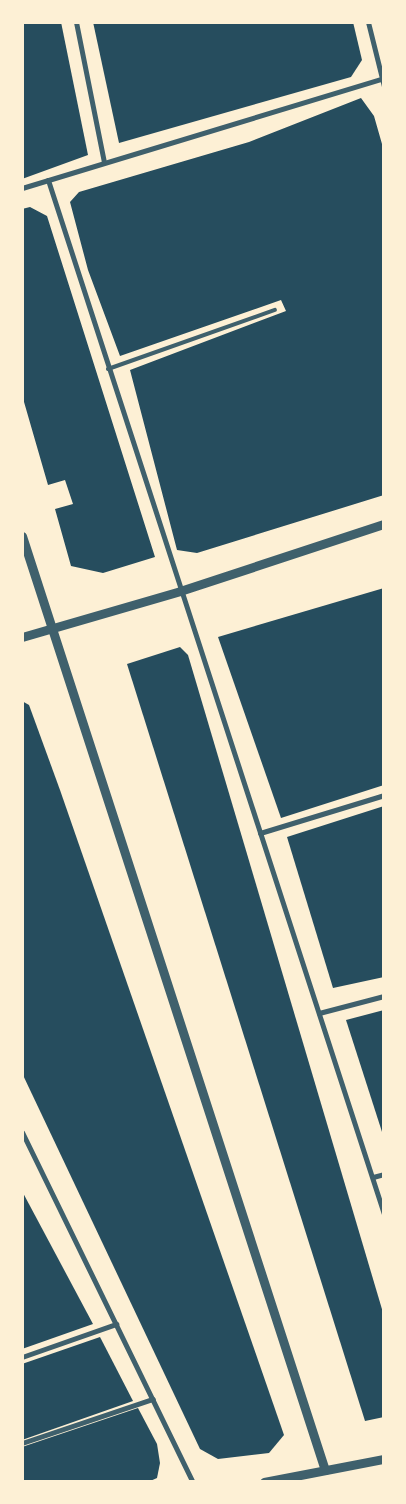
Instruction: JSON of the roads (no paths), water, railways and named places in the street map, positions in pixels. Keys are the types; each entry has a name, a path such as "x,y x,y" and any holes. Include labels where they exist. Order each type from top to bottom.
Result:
{"street":[{"path":"76,22 104,162"},
{"path":"368,22 384,86"},
{"path":"22,188 383,79"},
{"path":"48,180 384,1214"},
{"path":"22,636 180,591 384,524"},
{"path":"22,536 325,1470"},
{"path":"260,832 384,794"},
{"path":"319,1012 384,996"},
{"path":"22,1132 25,1143 193,1482"},
{"path":"373,1177 384,1174"},
{"path":"22,1357 116,1324"},
{"path":"22,1443 153,1398"},
{"path":"264,1482 384,1459"}],"lane":[{"path":"108,369 275,310"}]}
